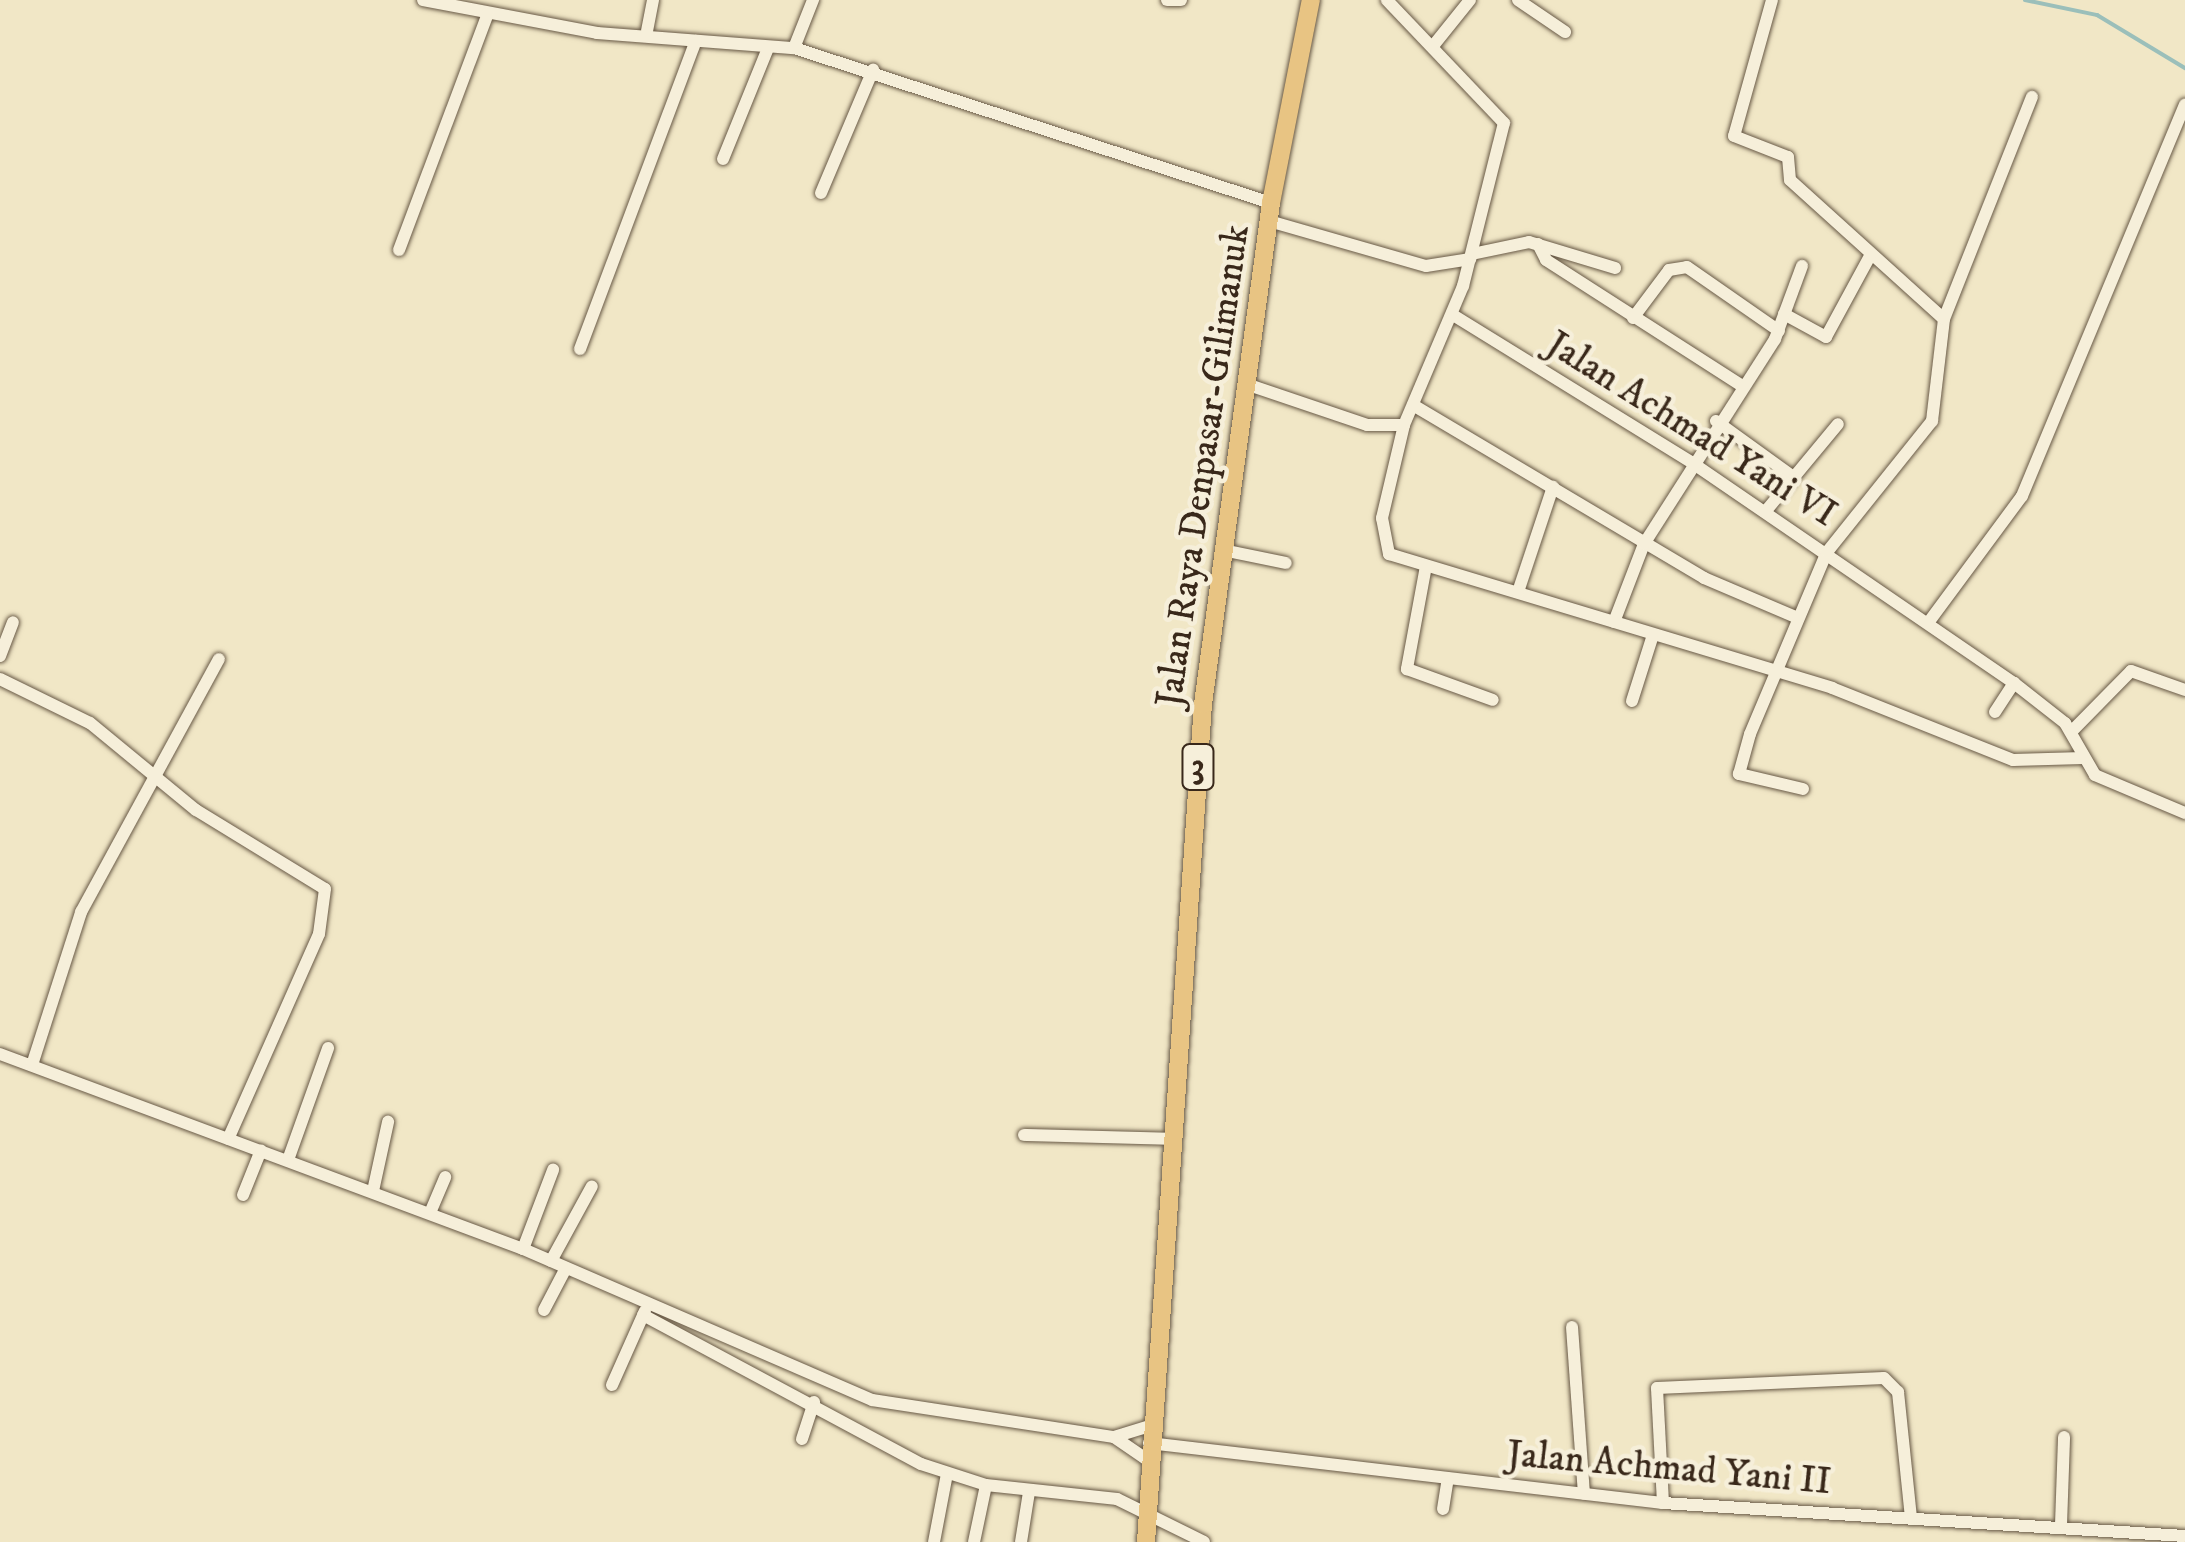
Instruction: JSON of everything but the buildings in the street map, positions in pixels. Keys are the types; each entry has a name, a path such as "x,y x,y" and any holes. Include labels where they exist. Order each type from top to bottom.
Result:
{"highway":[{"name":"Jalan Raya Denpasar-Gilimanuk","path":"1146,1542 1172,1139 1223,550 1270,212 1311,0"}],"street":[{"path":"423,0 597,33 648,31 696,41 794,48 873,70 1426,266 1540,248 1588,267 1616,268"},
{"path":"648,31 653,0"},
{"path":"794,48 812,0"},
{"path":"1166,0 1181,0"},
{"path":"1387,0 1504,123 1470,262 1452,315 1404,425 1381,536 1387,553 1770,673 2013,760 2083,758"},
{"path":"1434,46 1470,0"},
{"path":"1518,0 1565,32"},
{"path":"1772,0 1734,136 1788,157 1790,180 1944,319"},
{"path":"399,250 488,13"},
{"path":"580,350 696,41"},
{"path":"723,159 768,48"},
{"path":"821,193 873,70"},
{"path":"1802,790 1739,774 1770,673 1793,616 1828,552 1930,427 1944,319 2032,97"},
{"path":"1928,623 2022,496 2185,105"},
{"path":"1540,248 1633,318 1742,386"},
{"path":"1784,314 1826,337 1870,256"},
{"path":"1633,318 1670,270 1687,266 1779,332"},
{"path":"1614,622 1644,544 1716,421 1779,332 1802,266"},
{"name":"Jalan Achmad Yani VI","path":"1452,315 1691,462 1828,552 2014,683 2072,732 2083,758 2103,780 2185,813"},
{"path":"1246,384 1367,425 1404,425"},
{"path":"1414,404 1644,544 1793,616"},
{"path":"1716,421 1792,476"},
{"path":"1765,512 1838,424"},
{"path":"1518,592 1552,487"},
{"path":"1223,550 1286,563"},
{"path":"1426,566 1407,669 1493,700"},
{"path":"0,656 13,622"},
{"path":"1632,701 1652,638"},
{"path":"32,1066 80,912 159,778 220,659"},
{"path":"2072,732 2131,671 2185,690"},
{"path":"0,678 90,722 159,778 320,884 326,914 319,934 228,1139"},
{"path":"1995,712 2014,683"},
{"path":"288,1160 328,1048"},
{"path":"0,1054 373,1191 566,1268 646,1309 761,1378 947,1474 1029,1492 1098,1496 1148,1512 1204,1542"},
{"path":"373,1191 388,1122"},
{"path":"1024,1135 1172,1139"},
{"path":"243,1195 261,1150"},
{"path":"523,1249 553,1170"},
{"path":"430,1213 445,1176"},
{"path":"551,1262 592,1186"},
{"path":"544,1310 566,1268"},
{"path":"646,1309 769,1361 914,1410 1150,1443"},
{"path":"612,1385 646,1309"},
{"path":"1572,1327 1584,1494"},
{"path":"761,1378 769,1361"},
{"path":"1664,1503 1657,1388 1884,1378 1898,1392 1911,1518"},
{"path":"802,1439 814,1402"},
{"path":"1114,1437 1150,1443"},
{"path":"2061,1526 2064,1437"},
{"name":"Jalan Achmad Yani II","path":"1150,1443 1664,1503 2185,1536"},
{"path":"934,1542 947,1474"},
{"path":"1443,1509 1448,1478"},
{"path":"974,1542 986,1485"},
{"path":"1021,1542 1029,1492"}],"waterway":[{"path":"2025,0 2097,15 2185,68"}]}
